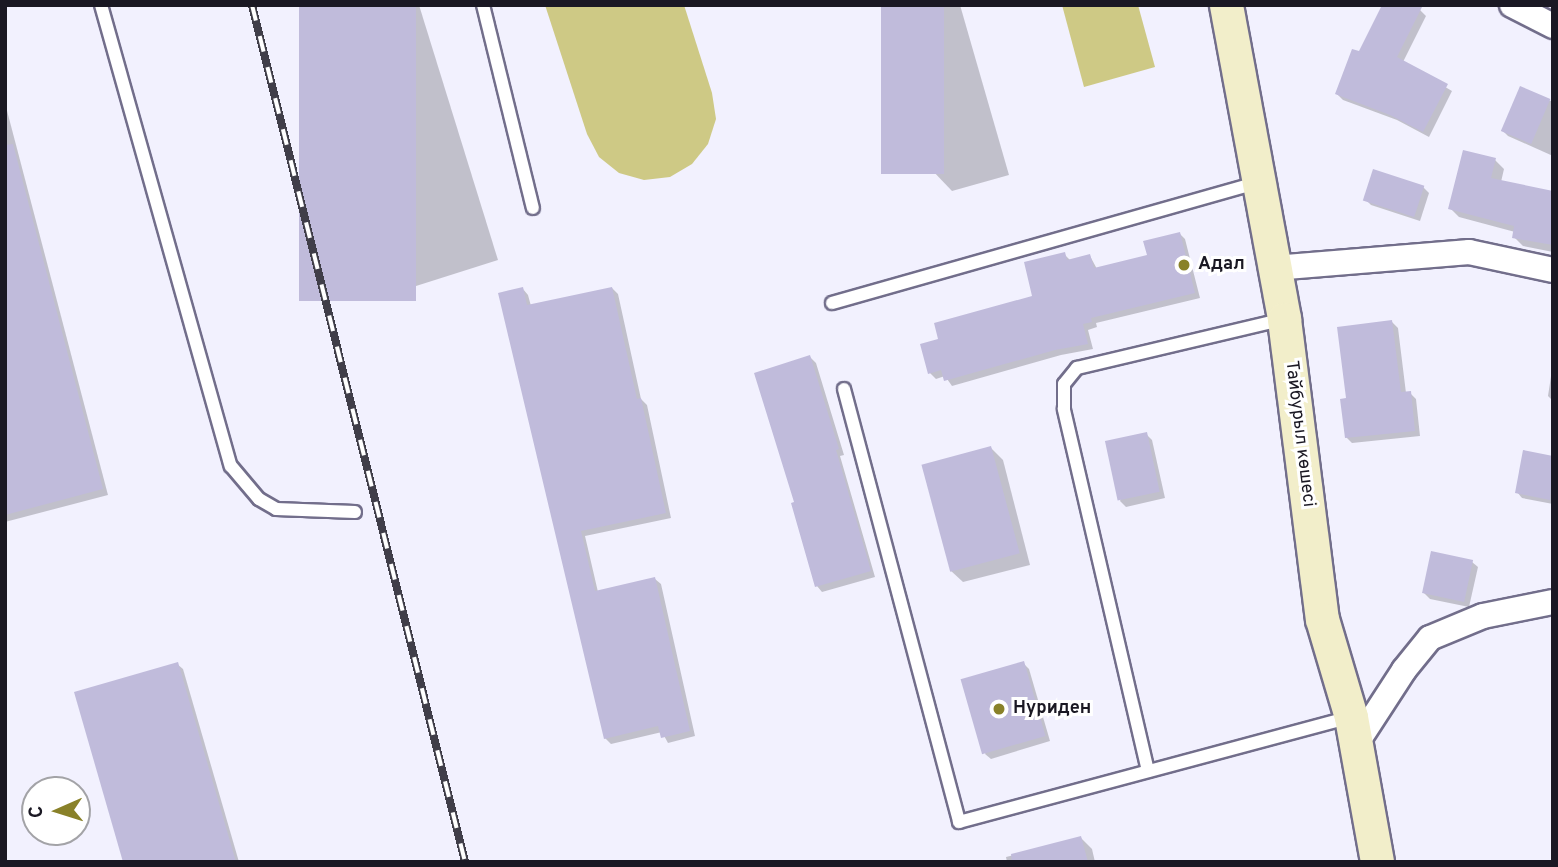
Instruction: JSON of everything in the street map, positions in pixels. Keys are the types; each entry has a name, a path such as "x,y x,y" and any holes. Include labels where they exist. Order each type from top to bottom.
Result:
{"main road":[{"name":"Тайбурыл көшесі","path":"1226,5 1284,319 1322,619 1353,730 1377,862"}],"street":[{"path":"1512,5 1553,26"},
{"path":"1274,268 1469,252 1553,270"},
{"path":"1353,730 1430,638 1483,616 1553,602"}],"lane":[{"path":"101,5 232,466 260,499 276,509 355,512"},
{"path":"483,5 533,208"},
{"path":"832,303 1259,182"},
{"path":"1148,771 1064,409 1064,384 1077,368 1284,319"},
{"path":"844,389 959,822 1148,771 1353,730"}],"shaded area":[{"path":"545,5 684,5 712,93 716,119 708,144 692,164 670,177 644,180 619,173 599,157 587,134"},
{"path":"1062,5 1138,5 1155,67 1084,87"}],"building":[{"path":"299,5 416,5 416,301 299,301"},
{"path":"881,5 944,5 944,174 881,174"},
{"path":"1382,5 1423,5 1397,57 1448,84 1423,132 1390,115 1335,94 1352,49 1359,51"},
{"path":"1520,86 1550,99 1531,144 1501,131"},
{"path":"13,144 103,489 5,515 5,145"},
{"path":"1463,150 1496,158 1491,178 1553,191 1553,245 1512,238 1514,226 1448,209"},
{"path":"1373,169 1424,186 1414,217 1363,200"},
{"path":"1180,232 1195,293 1091,318 1092,322 1083,324 1088,344 1055,350 944,381 941,370 928,374 920,344 938,339 934,323 1032,296 1024,262 1065,252 1067,260 1090,254 1094,268 1147,255 1143,241"},
{"path":"523,287 527,305 612,287 637,399 641,398 666,513 581,531 595,591 655,577 690,731 661,738 658,726 604,739 498,293"},
{"path":"1392,320 1401,392 1411,391 1415,431 1345,438 1340,399 1346,398 1337,327"},
{"path":"810,355 839,449 836,450 871,571 815,587 791,503 794,502 754,373"},
{"path":"1147,432 1160,492 1118,501 1105,441"},
{"path":"991,446 1020,553 950,572 921,465"},
{"path":"1523,450 1553,456 1550,500 1515,493"},
{"path":"1431,551 1473,560 1464,602 1422,593"},
{"path":"1024,661 1045,736 982,754 961,679"},
{"path":"178,662 236,862 123,862 74,692"},
{"path":"1081,836 1088,862 1012,862 1011,854"}],"railway":[{"path":"252,5 465,862"}],"place":[{"name":"Адал","path":"1184,265"},
{"name":"Нуриден","path":"999,709"}]}
